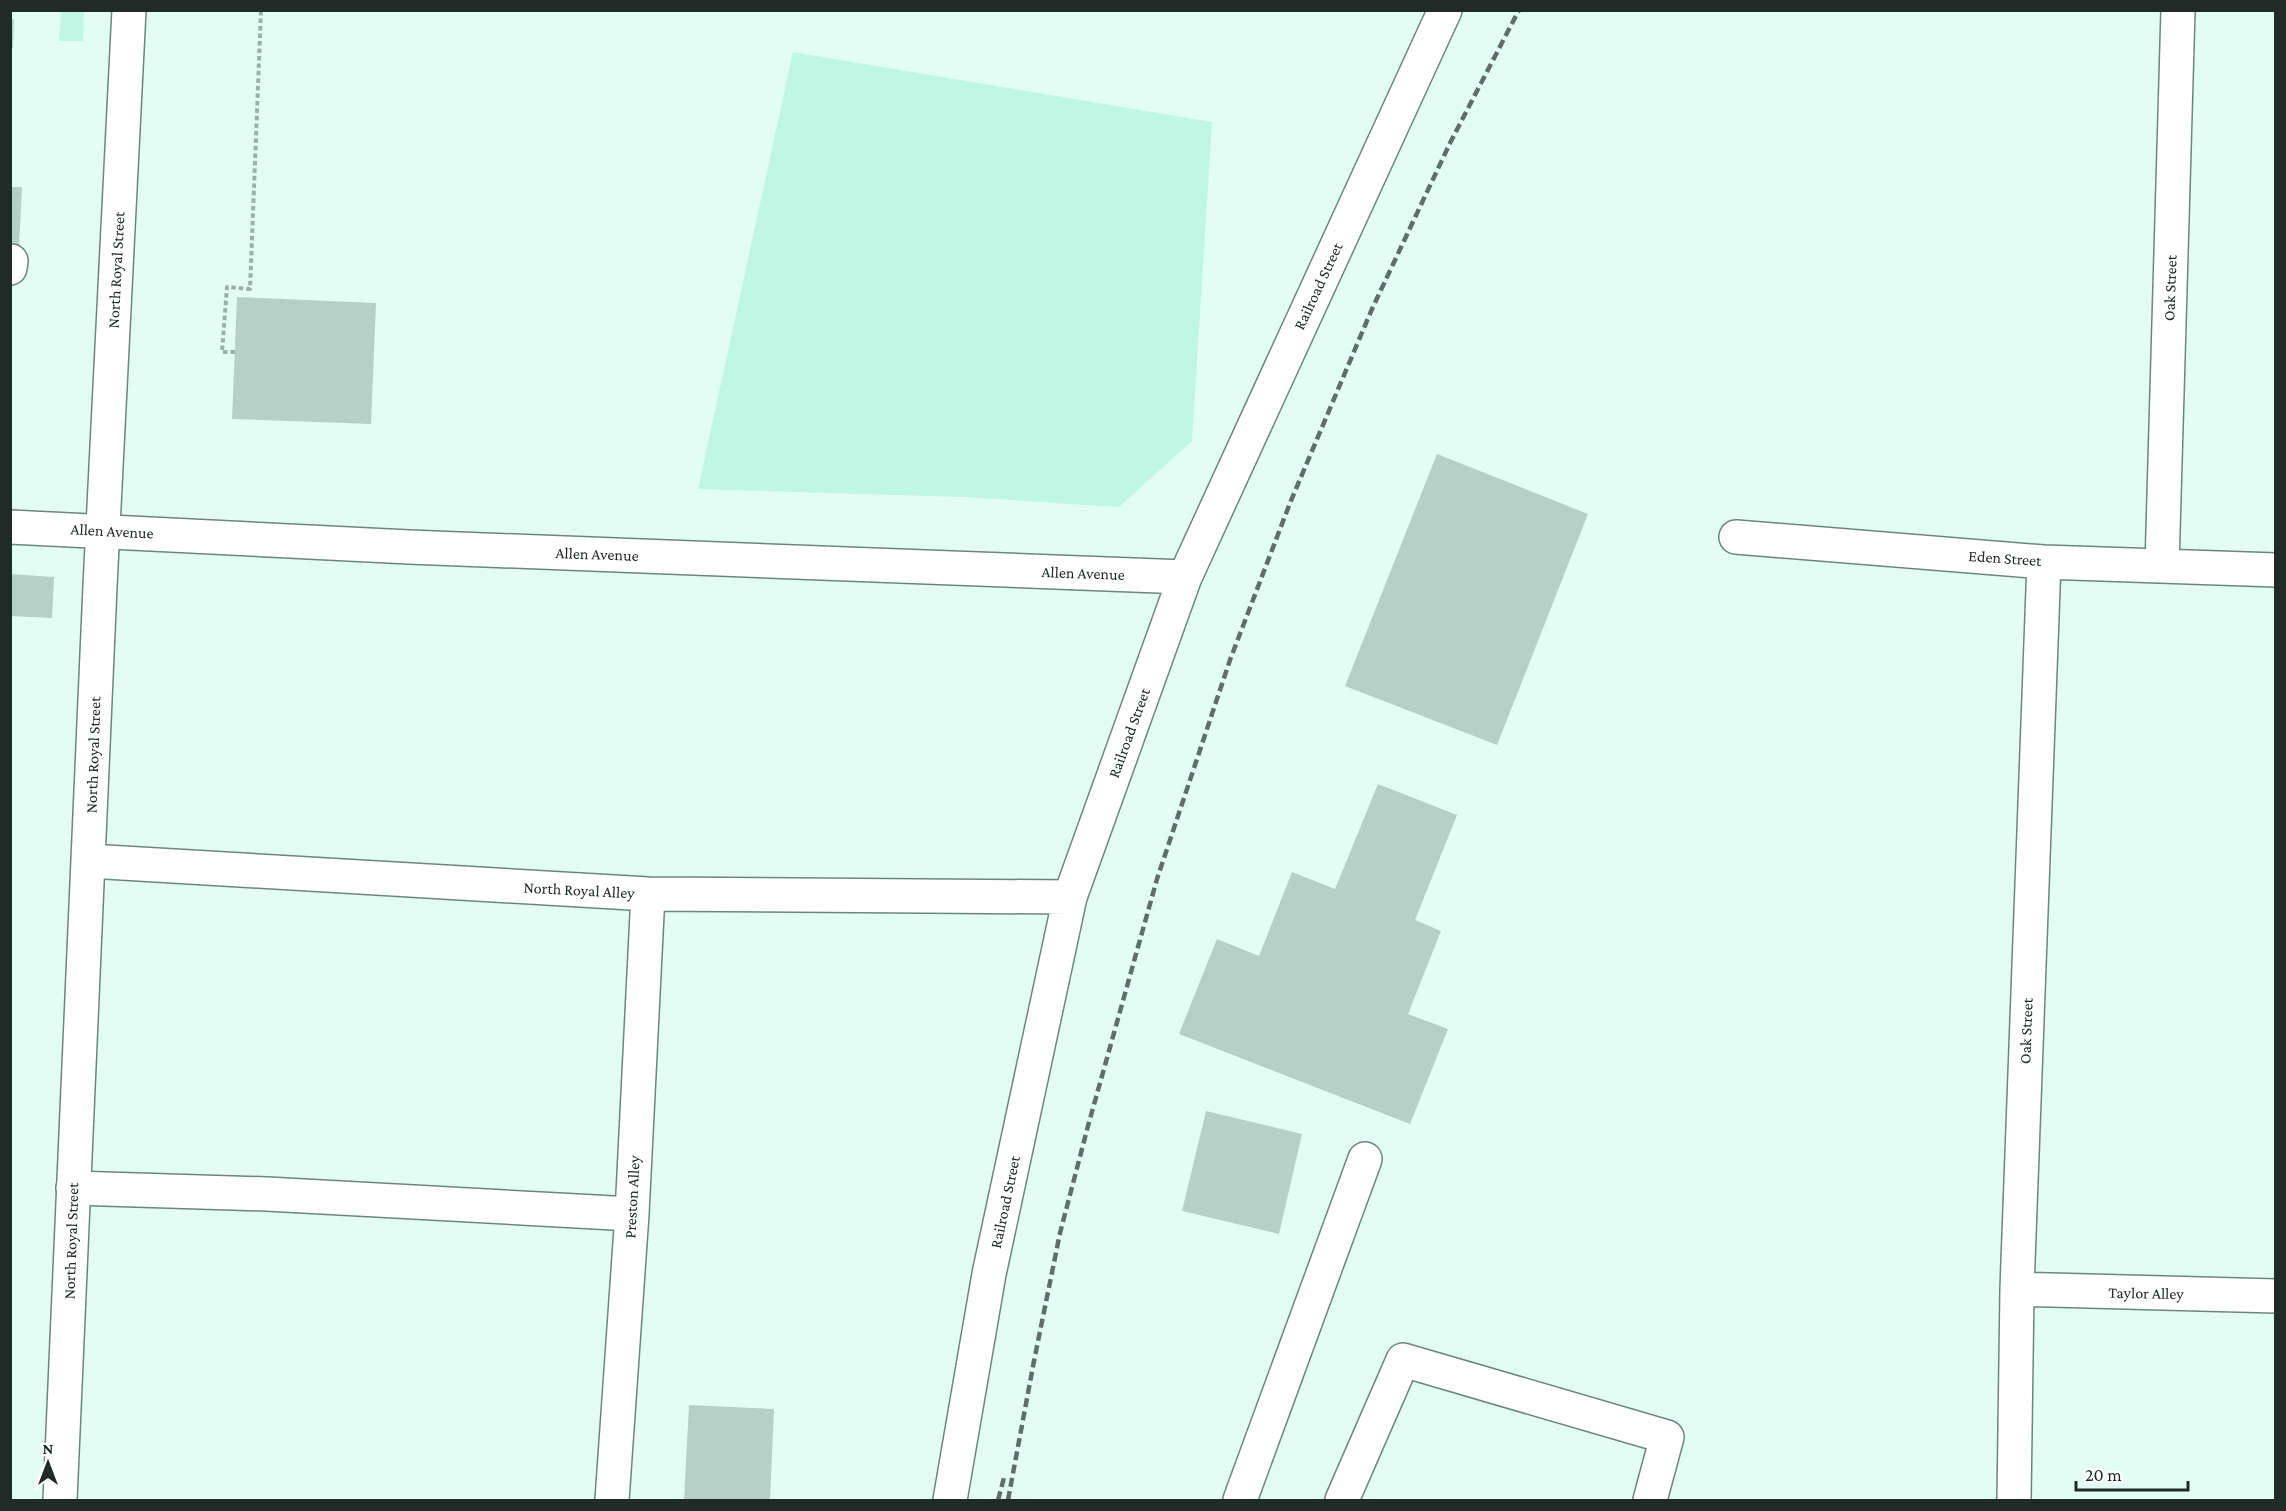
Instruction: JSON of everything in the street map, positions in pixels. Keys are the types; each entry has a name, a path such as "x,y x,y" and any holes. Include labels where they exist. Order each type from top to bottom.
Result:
{"street":[{"name":"North Royal Street","path":"60,1500 129,10"},
{"name":"Railroad Street","path":"950,1500 989,1274 1070,897 1185,577 1445,10"},
{"name":"Oak Street","path":"2162,566 2178,10"},
{"path":"10,268 11,261"},
{"name":"Allen Avenue","path":"10,527 421,547 1185,577"},
{"name":"Eden Street","path":"1736,537 2044,562 2276,570"},
{"name":"Oak Street","path":"2014,1500 2017,1289 2044,562"},
{"name":"North Royal Alley","path":"89,861 648,894 1070,897"},
{"name":"Preston Alley","path":"612,1500 632,1214 648,894"},
{"path":"1240,1500 1365,1159"},
{"path":"73,1188 267,1194 632,1214"},
{"name":"Taylor Alley","path":"2017,1289 2276,1296"},
{"path":"1342,1500 1403,1360 1667,1437 1650,1500"}],"path":[{"path":"235,352 222,352 226,287 250,289 261,10"}],"green space":[{"path":"61,11 84,11 83,41 59,41"},
{"path":"793,52 1212,122 1192,441 1119,507 963,497 698,489"}],"building":[{"path":"10,19 14,19 13,48 10,47"},
{"path":"10,187 22,187 19,247 10,246"},
{"path":"237,297 376,303 371,424 232,419"},
{"path":"1437,454 1588,514 1497,745 1345,686"},
{"path":"10,574 54,577 52,618 10,616"},
{"path":"1378,784 1457,815 1415,920 1441,931 1408,1014 1448,1029 1410,1124 1179,1034 1217,939 1259,956 1292,872 1335,889"},
{"path":"1206,1111 1302,1134 1279,1234 1182,1211"},
{"path":"689,1405 774,1409 770,1500 684,1500"}],"railway":[{"path":"1008,1500 1060,1233 1088,1126 1157,879 1230,660 1290,503 1372,309 1450,143 1519,10"},
{"path":"998,1500 1005,1474"}]}
